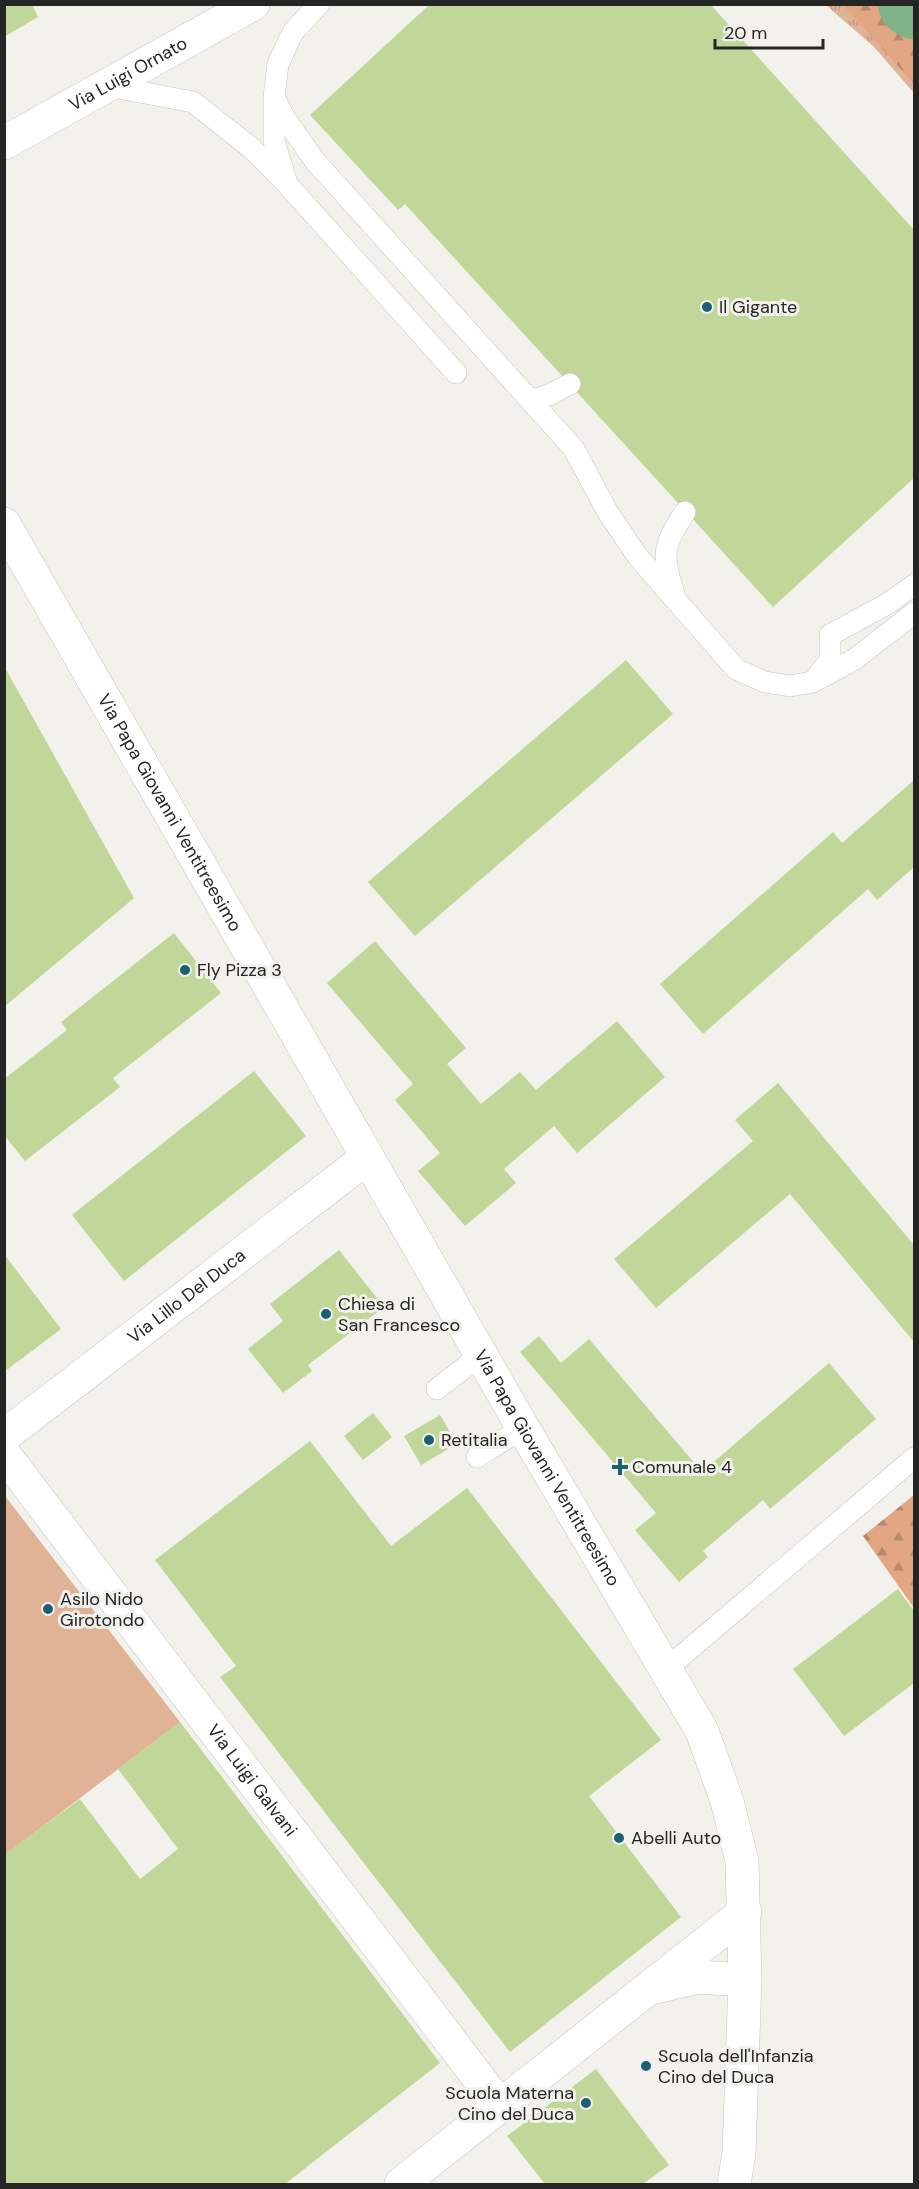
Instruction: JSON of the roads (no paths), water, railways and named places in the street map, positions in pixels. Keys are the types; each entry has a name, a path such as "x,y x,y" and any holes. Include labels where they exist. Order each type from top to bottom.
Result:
{"street":[{"name":"Via Luigi Ornato","path":"4,143 253,4"},
{"name":"Via Papa Giovanni Ventitreesimo","path":"4,524 524,1428 702,1731 727,1801 742,1861 745,1980 739,2153 734,2184"},
{"name":"Via Lillo Del Duca","path":"4,1436 368,1157"},
{"name":"Via Luigi Galvani","path":"4,1455 500,2106"},
{"path":"401,2184 745,1912"},
{"path":"648,1989 698,1977 745,1980"}],"lane":[{"path":"287,184 274,141 274,97 278,64 293,32 319,4"},
{"path":"108,86 193,102 250,147 287,184 456,373"},
{"path":"274,97 284,117 315,161 574,449 607,511 638,557 736,669 773,683 790,686 813,682 855,659 915,613"},
{"path":"531,400 570,384"},
{"path":"676,600 664,562 669,536 685,512"},
{"path":"813,682 830,660 830,634 887,604 915,585"},
{"path":"436,1389 482,1354"},
{"path":"477,1457 524,1428"},
{"path":"665,1670 915,1458"}],"waterway":[{"path":"910,4 914,7"}],"place":[{"name":"Il Gigante","path":"707,307"},
{"name":"Fly Pizza 3","path":"185,970"},
{"name":"Chiesa di San Francesco","path":"326,1314"},
{"name":"Retitalia","path":"429,1440"},
{"name":"Comunale 4","path":"620,1467"},
{"name":"Asilo Nido Girotondo","path":"48,1609"},
{"name":"Abelli Auto","path":"619,1838"},
{"name":"Scuola dell'Infanzia Cino del Duca","path":"646,2066"},
{"name":"Scuola Materna Cino del Duca","path":"586,2103"}]}
